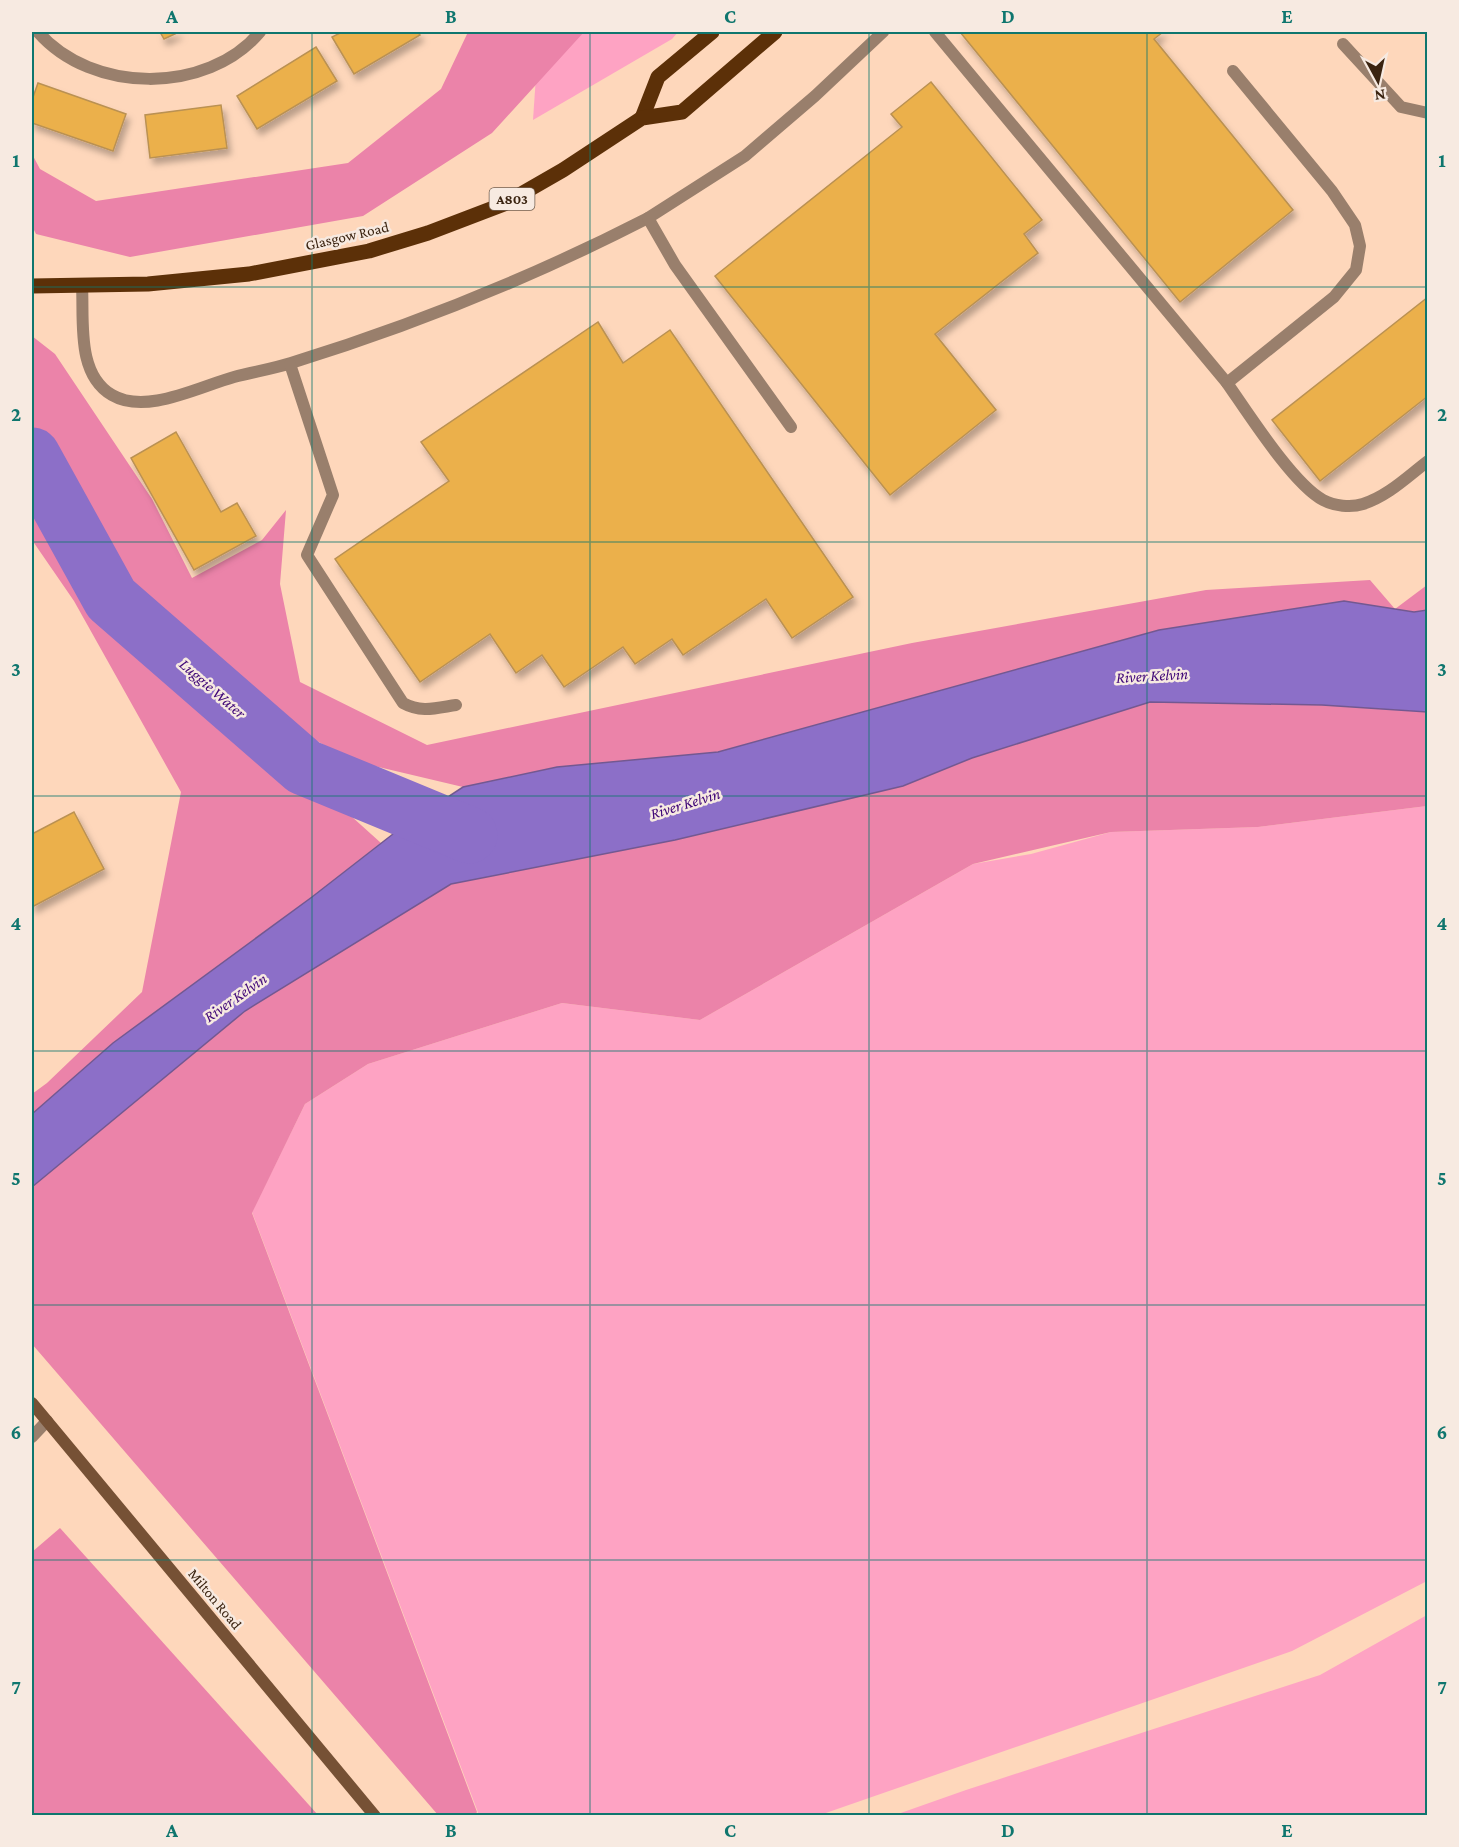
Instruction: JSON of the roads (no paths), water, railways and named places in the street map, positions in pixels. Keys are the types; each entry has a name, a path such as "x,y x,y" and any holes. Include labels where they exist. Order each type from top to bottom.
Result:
{"main road":[{"path":"642,118 658,77 712,32"},
{"name":"Glasgow Road","path":"33,283 82,286 148,284 249,274 369,251 428,233 504,204 563,170 642,118 682,112 775,32"},
{"name":"Milton Road","path":"32,1403 375,1815"}],"street":[{"path":"38,32 62,54 94,69 125,77 160,80 197,73 227,60 260,32"},
{"path":"82,286 88,365 97,382 110,394 125,401 140,403 159,400 290,364 461,305 586,250 648,218 745,156 815,96 883,32"},
{"path":"935,32 1227,383 1280,457 1308,490 1324,501 1342,506 1360,505 1383,496 1428,461"},
{"path":"1343,44 1401,107 1428,113"},
{"path":"1227,383 1334,297 1356,270 1360,246 1355,225 1332,190 1233,71"},
{"path":"648,218 675,265 791,427"},
{"path":"290,364 333,495 307,555 403,702 413,708 425,710 456,705"},
{"path":"32,1437 47,1421"}],"water":[{"name":"River Kelvin","path":"1344,601 1414,612 1427,610 1427,712 1322,705 1150,702 972,758 903,786 675,840 451,884 245,1011 32,1187 32,1114 113,1043 312,897 402,827 463,787 557,767 718,752 1159,630"}],"waterway":[{"name":"Luggie Water","path":"32,456 111,599 304,767 469,835"}]}
